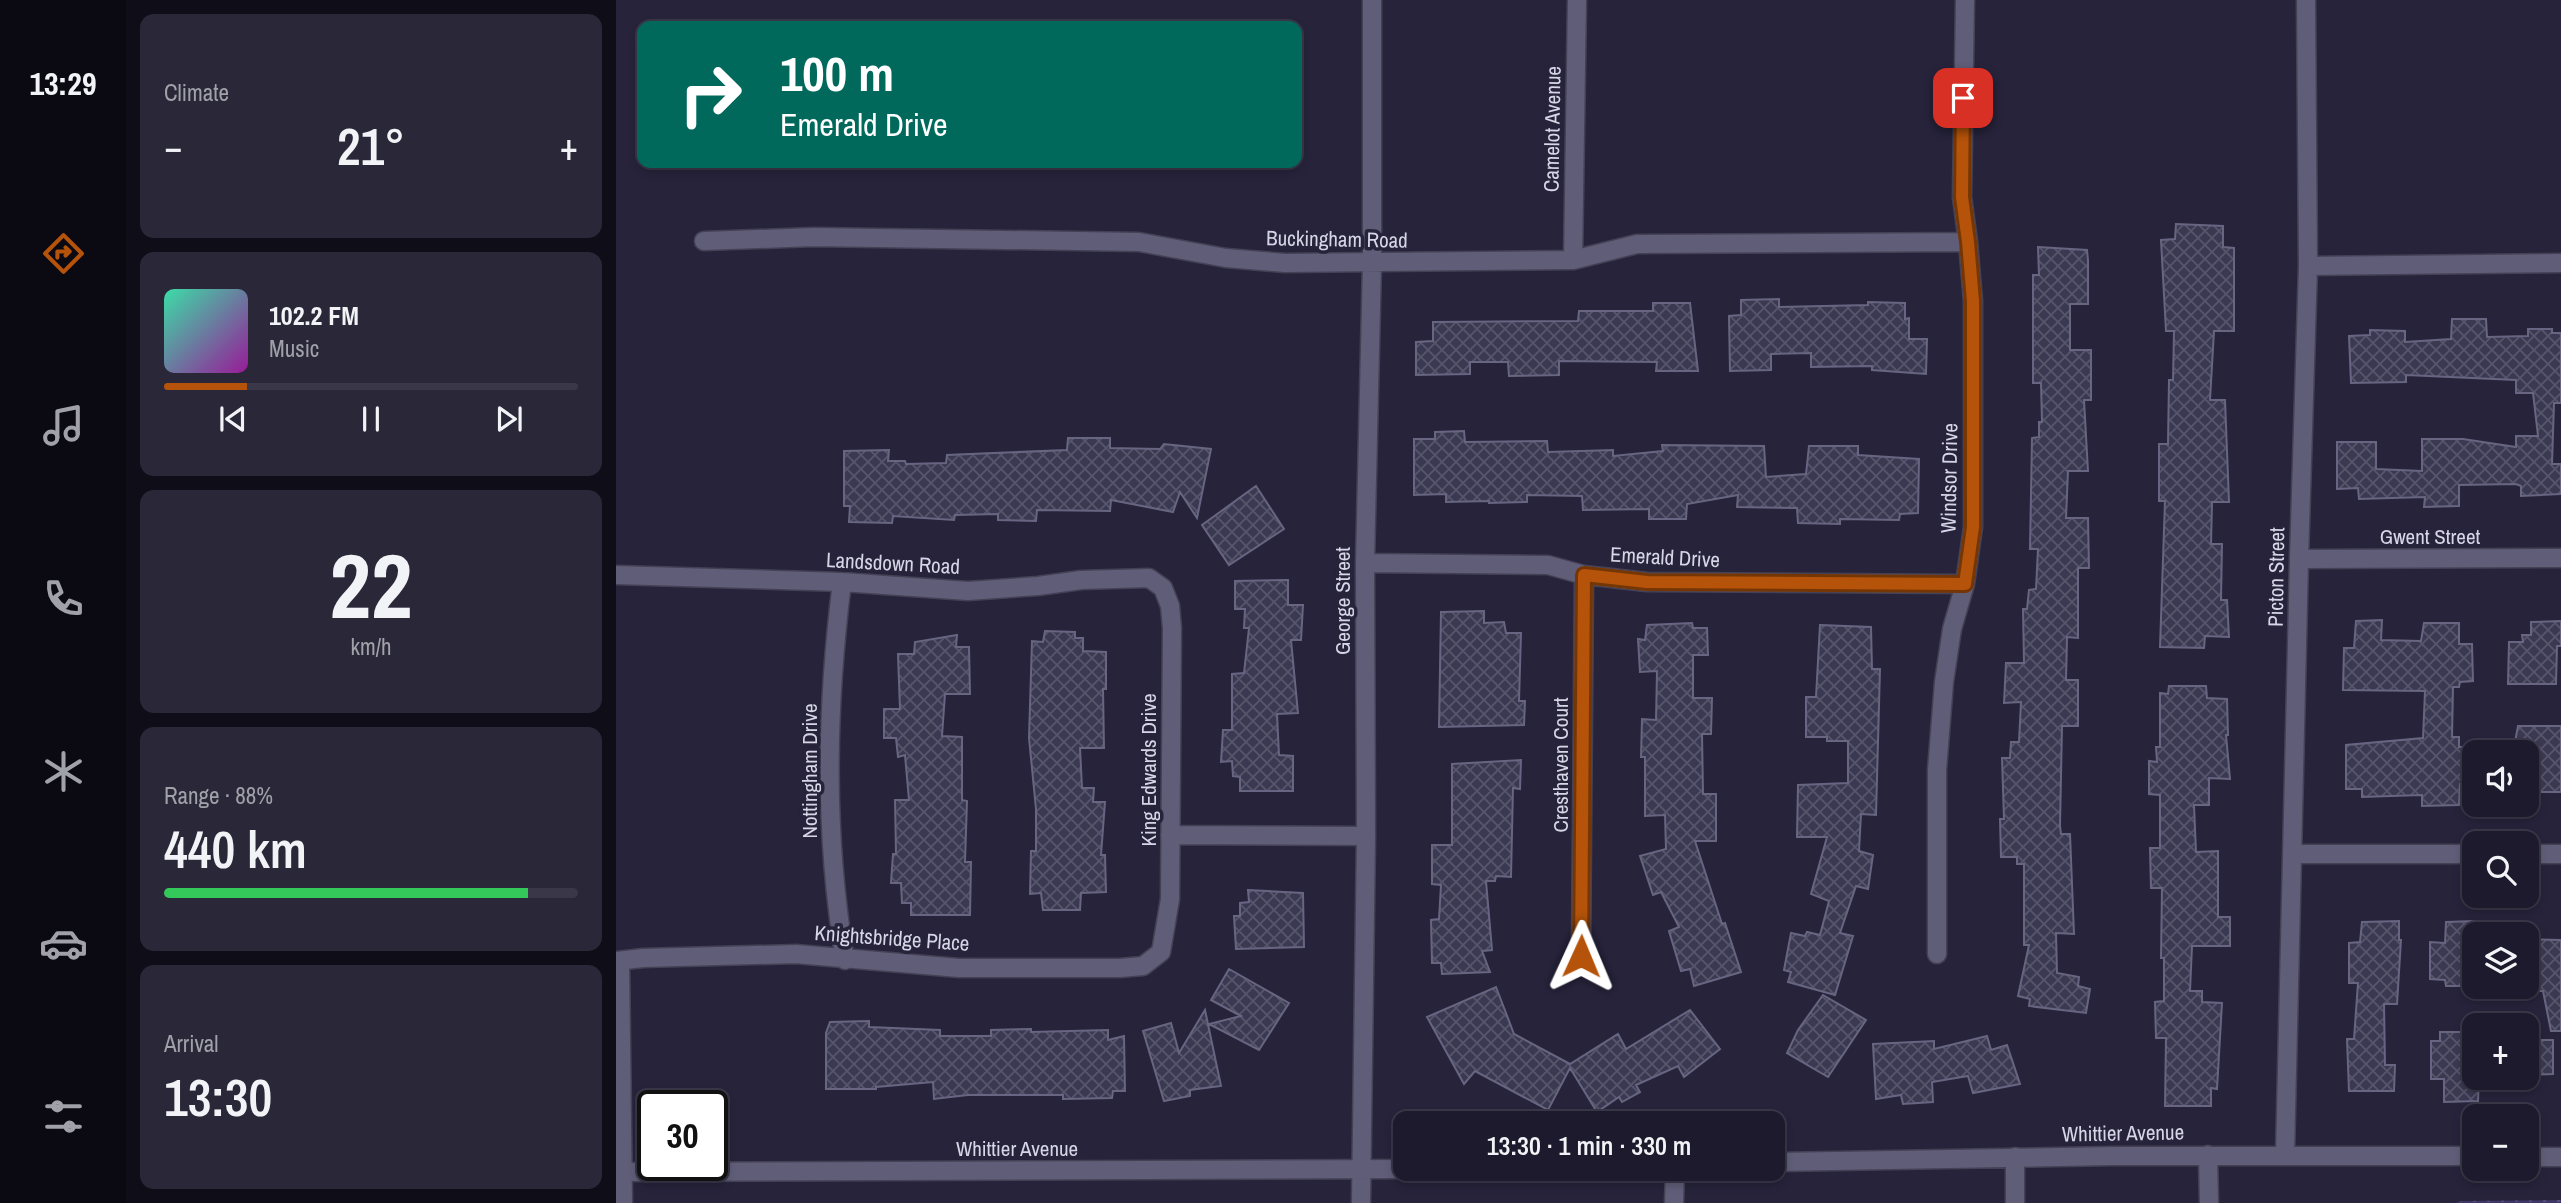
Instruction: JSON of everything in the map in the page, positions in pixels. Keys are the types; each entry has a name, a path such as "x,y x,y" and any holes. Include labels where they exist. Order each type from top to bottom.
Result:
{"street":[{"name":"George Street","path":"1361,1203 1366,836 1364,563 1372,263 1372,0"},
{"name":"Camelot Avenue","path":"1573,260 1577,0"},
{"name":"Windsor Drive","path":"1937,954 1937,770 1944,682 1952,629 1965,584 1973,527 1973,301 1962,197 1965,0"},
{"name":"Picton Street","path":"2285,1155 2294,854 2298,559 2308,266 2306,0"},
{"name":"Buckingham Road","path":"704,241 814,237 1139,242 1226,258 1273,262 1372,263 1573,260 1637,244 1968,242"},
{"path":"2308,266 2561,263"},
{"name":"Gwent Street","path":"2298,559 2561,558"},
{"name":"Emerald Drive","path":"1364,563 1548,565 1584,575 1647,582 1965,584"},
{"name":"Landsdown Road","path":"616,575 842,582 968,591 1081,580 1149,579 1163,588"},
{"name":"Cresthaven Court","path":"1581,956 1584,575"},
{"name":"Nottingham Drive","path":"842,582 833,656 828,777 835,901 845,960"},
{"name":"King Edwards Drive","path":"1161,953 1170,899 1172,628 1170,606 1163,588"},
{"path":"1170,835 1366,836"},
{"path":"2294,854 2462,854"},
{"path":"2539,854 2561,855"},
{"name":"Knightsbridge Place","path":"618,961 796,954 959,968 1121,968 1143,966 1161,953"},
{"path":"618,961 619,1172 623,1203"},
{"path":"2208,1155 2208,1203"},
{"name":"Whittier Avenue","path":"1785,1162 2208,1155 2462,1156"},
{"path":"2015,1157 2015,1203"},
{"path":"2539,1157 2561,1157"},
{"name":"Whittier Avenue","path":"619,1172 1393,1169"},
{"path":"1674,1203 1675,1181"}],"shaded area":[{"path":"2561,1200 2561,1203 2455,1203 2462,1201"}],"building":[{"path":"2176,224 2223,226 2223,247 2234,248 2234,331 2214,331 2210,400 2225,400 2229,502 2212,502 2211,544 2222,544 2221,600 2227,600 2229,637 2205,636 2204,648 2160,647 2165,501 2159,501 2159,444 2168,444 2169,380 2173,380 2174,331 2166,331 2161,240 2175,239"},
{"path":"2038,247 2087,250 2088,260 2088,304 2070,304 2070,350 2091,350 2091,400 2084,400 2088,471 2068,471 2066,518 2088,518 2089,568 2078,568 2078,638 2067,637 2066,680 2078,680 2078,726 2062,726 2060,826 2061,834 2070,834 2074,934 2056,933 2057,973 2079,977 2078,986 2090,989 2086,1013 2029,1006 2030,999 2018,996 2029,945 2024,945 2024,864 2017,864 2017,857 2001,857 2000,819 2004,819 2002,758 2010,758 2011,742 2019,742 2021,702 2004,703 2006,663 2024,663 2023,609 2027,609 2029,590 2036,589 2038,549 2030,549 2032,438 2039,437 2039,422 2042,422 2041,383 2033,383 2033,275 2039,275"},
{"path":"1779,299 1779,307 1868,305 1868,302 1905,303 1905,319 1909,318 1909,339 1927,339 1926,374 1872,370 1872,366 1811,367 1811,353 1771,354 1771,370 1730,371 1729,316 1741,315 1741,300"},
{"path":"1653,303 1690,303 1698,371 1656,371 1657,362 1559,361 1559,375 1509,376 1508,362 1470,362 1470,374 1416,375 1416,342 1433,341 1433,322 1578,321 1579,311 1653,311"},
{"path":"2452,319 2486,319 2487,337 2528,336 2528,329 2552,329 2552,333 2561,333 2561,403 2554,403 2552,464 2561,464 2561,494 2521,496 2521,486 2516,484 2459,485 2459,506 2424,507 2425,497 2359,499 2358,488 2337,489 2337,442 2376,442 2376,469 2422,471 2422,439 2463,439 2516,447 2516,436 2538,436 2533,393 2516,393 2516,380 2406,375 2406,382 2351,383 2349,336 2370,335 2370,330 2405,331 2405,342 2451,339"},
{"path":"1464,431 1465,442 1547,441 1548,452 1613,450 1613,456 1663,451 1662,445 1764,446 1766,477 1806,474 1809,446 1858,446 1858,455 1919,459 1918,513 1900,514 1899,520 1840,519 1840,524 1798,523 1797,508 1737,507 1738,495 1687,504 1686,519 1649,519 1649,509 1583,510 1582,496 1527,495 1527,502 1489,503 1446,502 1446,494 1414,495 1414,439 1435,439 1435,432"},
{"path":"1068,438 1110,438 1110,448 1160,449 1164,444 1211,449 1197,518 1180,492 1173,512 1111,500 1110,511 1037,510 1036,521 998,520 998,514 955,515 954,520 893,516 892,523 849,522 850,506 844,506 844,451 889,450 888,461 905,461 906,464 946,463 947,455 1067,450"},
{"path":"1256,486 1284,529 1229,565 1202,525"},
{"path":"1288,580 1288,605 1303,605 1301,640 1291,640 1298,713 1277,714 1279,755 1293,756 1293,791 1240,791 1240,777 1233,776 1232,761 1221,762 1223,730 1232,730 1232,674 1244,673 1249,628 1244,628 1245,609 1235,609 1235,581"},
{"path":"1484,611 1484,623 1504,622 1506,633 1521,633 1519,701 1525,701 1524,725 1439,727 1441,612"},
{"path":"2382,620 2381,640 2421,641 2424,623 2459,623 2459,644 2472,644 2473,681 2460,682 2459,687 2453,687 2452,737 2459,737 2459,747 2462,747 2459,805 2422,806 2422,795 2362,797 2362,789 2346,789 2346,745 2423,738 2425,691 2343,690 2344,648 2354,648 2356,621"},
{"path":"2561,621 2556,684 2508,684 2509,642 2523,642 2522,635 2531,635 2531,622"},
{"path":"1692,623 1693,628 1707,628 1708,655 1693,655 1693,698 1712,698 1711,734 1702,734 1703,794 1716,794 1716,841 1695,841 1741,972 1694,986 1690,969 1681,971 1669,931 1679,927 1661,892 1653,895 1640,856 1666,849 1665,815 1645,816 1645,757 1641,757 1642,719 1656,720 1657,671 1640,672 1638,639 1645,640 1647,625"},
{"path":"1820,625 1871,627 1872,669 1880,669 1876,815 1861,814 1859,851 1873,855 1868,889 1856,886 1840,933 1853,936 1835,995 1788,982 1791,972 1784,970 1791,933 1820,935 1829,901 1811,894 1827,837 1797,837 1798,785 1848,783 1848,741 1806,737 1806,697 1816,697"},
{"path":"1045,631 1075,632 1075,638 1083,638 1083,651 1106,652 1106,689 1103,689 1104,748 1080,748 1082,788 1094,788 1093,802 1105,802 1101,855 1105,855 1106,892 1081,893 1080,910 1043,910 1041,893 1030,894 1031,851 1036,851 1036,809 1029,738 1032,641 1043,642"},
{"path":"957,635 956,647 969,647 970,694 945,694 942,736 962,737 962,800 967,801 965,862 971,862 970,915 911,915 911,903 902,903 901,883 891,883 893,854 896,854 895,800 909,800 905,755 898,757 896,738 884,738 884,709 900,709 898,654 914,654 915,642"},
{"path":"2169,686 2206,686 2207,698 2227,699 2226,735 2230,779 2209,778 2209,805 2194,805 2196,852 2218,851 2218,917 2230,917 2230,946 2192,946 2190,991 2202,991 2202,1002 2222,1003 2217,1089 2211,1088 2211,1106 2165,1106 2166,1038 2156,1038 2155,1002 2164,1001 2164,958 2161,958 2162,888 2151,888 2150,848 2160,848 2160,795 2149,794 2149,761 2157,762 2156,747 2160,747 2160,693 2168,694"},
{"path":"2518,726 2561,726 2561,792 2539,792 2539,740 2515,740"},
{"path":"1521,760 1520,789 1513,788 1511,877 1496,876 1495,881 1486,881 1492,950 1482,951 1490,972 1442,974 1441,963 1432,963 1431,920 1439,919 1441,885 1432,884 1432,845 1452,845 1452,764"},
{"path":"1248,890 1303,893 1304,947 1236,949 1234,916 1240,916 1240,903 1249,902"},
{"path":"2399,921 2401,940 2397,1004 2384,1004 2385,1065 2395,1065 2394,1091 2349,1091 2347,1039 2354,1039 2358,983 2349,983 2349,943 2360,942 2362,922"},
{"path":"2474,921 2462,922 2462,986 2446,986 2445,980 2430,979 2430,942 2445,943 2446,922"},
{"path":"2539,939 2561,940 2561,1031 2551,1031 2543,991 2539,991"},
{"path":"1229,969 1289,1003 1259,1050 1209,1024 1241,1016 1211,1000"},
{"path":"1496,987 1514,1034 1570,1064 1618,1034 1626,1049 1690,1010 1720,1049 1684,1077 1678,1066 1636,1085 1640,1092 1622,1102 1619,1097 1598,1111 1570,1068 1548,1110 1475,1071 1464,1084 1427,1017"},
{"path":"1823,995 1866,1020 1828,1077 1787,1053 1798,1030"},
{"path":"1205,1010 1221,1086 1190,1090 1190,1096 1164,1101 1143,1031 1171,1023 1179,1053"},
{"path":"869,1021 869,1027 940,1030 940,1036 991,1036 991,1030 1108,1030 1108,1040 1124,1036 1125,1091 1113,1091 1112,1098 968,1095 934,1099 933,1082 876,1089 826,1089 826,1033 830,1022"},
{"path":"2440,1032 2462,1032 2462,1090 2478,1090 2478,1101 2444,1102 2444,1079 2431,1079 2431,1041 2440,1041"},
{"path":"1987,1036 1991,1050 2007,1045 2020,1084 1973,1093 1968,1076 1932,1082 1933,1102 1903,1104 1901,1095 1876,1099 1873,1044 1934,1041 1934,1049"},
{"path":"2539,1040 2553,1040 2553,1074 2539,1075"}],"route":[{"path":"1581,956 1584,575 1647,582 1965,584 1973,527 1973,301 1962,197 1963,98"}]}
